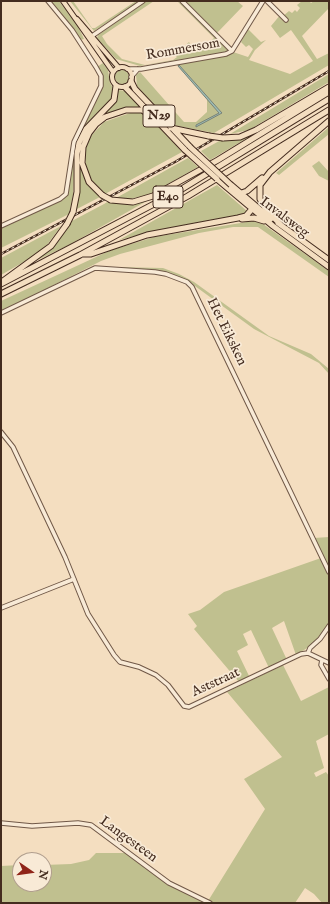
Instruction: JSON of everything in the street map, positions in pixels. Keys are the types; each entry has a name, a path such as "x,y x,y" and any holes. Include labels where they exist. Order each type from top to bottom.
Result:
{"highway":[{"name":"N29","path":"131,79 135,89 188,148"},
{"path":"1,284 51,246 67,224 73,212 76,192 77,154 79,143 86,129 114,100 116,86"},
{"name":"N29","path":"125,87 153,117 228,186"},
{"path":"171,128 223,138 240,137 256,130 329,87"},
{"path":"153,117 142,110 126,110 105,118 96,124 89,133 83,147 82,163 89,182 102,195 112,200 133,202 153,196 218,160 329,92"},
{"name":"E40","path":"1,284 127,220 177,192 329,99"},
{"name":"E40","path":"1,294 80,255 188,196 329,110"},
{"path":"234,194 241,194 270,172 329,121"},
{"path":"270,172 260,185 258,194 263,205 281,225"},
{"name":"Invalsweg","path":"228,186 241,194 273,226 329,267"},
{"name":"Invalsweg","path":"228,186 234,194 281,225 329,260"},
{"path":"80,255 91,254 147,235 246,216 252,206"},
{"path":"238,218 254,218 273,226"}],"main road":[{"path":"63,1 90,37 113,72 112,80 116,86 125,87 131,79 127,69 119,68 90,37"},
{"path":"113,72 119,68"}],"street":[{"path":"1,226 60,199 67,191 74,142 94,102 102,81 96,67 81,43 48,1"},
{"path":"81,43 142,1"},
{"name":"Rommersom","path":"182,1 232,51"},
{"name":"Rommersom","path":"127,69 138,69 226,54 232,51 263,1"},
{"path":"266,1 286,20"},
{"name":"Rommersom","path":"131,79 138,69"},
{"name":"Het Eiksken","path":"1,313 95,268 155,272 166,274 187,282 192,287 329,572"},
{"name":"Aststraat","path":"1,432 13,447 65,557 88,614 117,660 123,664 139,667 156,675 168,686 184,706 194,706 301,654 308,653"},
{"path":"1,608 74,579"},
{"path":"329,626 320,639 310,648 308,653 329,663"},
{"path":"322,660 321,665 329,679"},
{"name":"Langesteen","path":"1,823 20,826 78,823 91,825 169,884 204,902 210,903"}],"green space":[{"path":"49,1 59,1 78,26 84,39 80,40"},
{"path":"70,1 73,1 92,28 95,28 136,1 140,1 94,31"},
{"path":"147,1 154,1 102,36 107,44 122,59 145,65 173,60 177,57 175,55 189,42 194,51 200,49 214,38 177,1 188,8 227,48 227,52 140,66 116,59 97,38 98,35"},
{"path":"184,1 237,1 243,6 217,33"},
{"path":"302,1 309,1 311,3 314,1 329,1 329,8 302,36 317,59 329,53 329,65 214,133 173,125 137,86 136,75 140,72 184,122 196,122 207,112 207,99 176,64 233,52 248,57 253,49 249,45 246,47 241,42 248,29 261,42 266,40 255,50 249,60 290,74 313,61 291,30 280,38 271,26 281,14 283,16 289,11 292,13 295,10 297,12 300,8 297,5"},
{"path":"103,63 108,70 110,83 114,89 113,97 86,124 79,136 74,155 73,195 69,214 1,248 1,227 59,201 68,193 74,143 102,84 102,75 97,67"},
{"path":"119,70 125,70 129,74 129,80 125,84 119,84 115,80 115,74"},
{"path":"329,74 329,82 249,130 230,134"},
{"path":"118,90 126,91 142,109 130,108 102,118 82,144 80,163 83,175 89,186 100,197 75,210 81,143 88,130 114,103"},
{"path":"133,112 141,112 148,115 182,152 105,194 94,184 87,173 85,157 86,148 91,136 104,122"},
{"path":"329,127 329,134 279,175 276,173"},
{"path":"259,131 210,160 201,151 221,140 241,139"},
{"path":"188,158 198,167 150,194 130,199 116,198"},
{"path":"319,161 329,172 329,181 319,176 312,166"},
{"path":"217,185 247,211 244,215 162,229 119,240"},
{"path":"154,197 67,246 33,262 52,247 61,237 70,222 109,201 119,204 134,204"},
{"path":"253,221 263,224 329,271 329,277 258,227 233,227 199,233 120,254 101,261 1,312 1,301 109,251 154,237"},
{"path":"61,226 47,245 34,256 1,275 1,258"},
{"path":"115,267 163,268 179,274 194,282 269,336 311,354 329,369 329,374 319,363 254,329 188,281 169,273 118,269"},
{"path":"329,537 329,569 314,538"},
{"path":"321,558 329,574 329,624 312,645 296,655 284,621 272,628 287,660 269,668 251,630 243,634 248,645 237,651 250,678 239,682 194,629 197,626 188,614 200,610 224,592"},
{"path":"283,665 301,701 329,687 329,734 316,741 324,768 314,773 316,777 326,772 329,776 329,903 322,903 314,894 305,888 295,903 214,903 208,901 265,809 244,779 282,757 227,692"},
{"path":"96,853 125,853 168,884 201,901 200,903 1,903 1,866 12,865 12,892 52,892 52,865 71,864 89,860"}],"water":[{"path":"179,65 222,113 196,127 196,125 219,113 178,66"}],"railway":[{"path":"1,254 175,162 329,71"}]}
